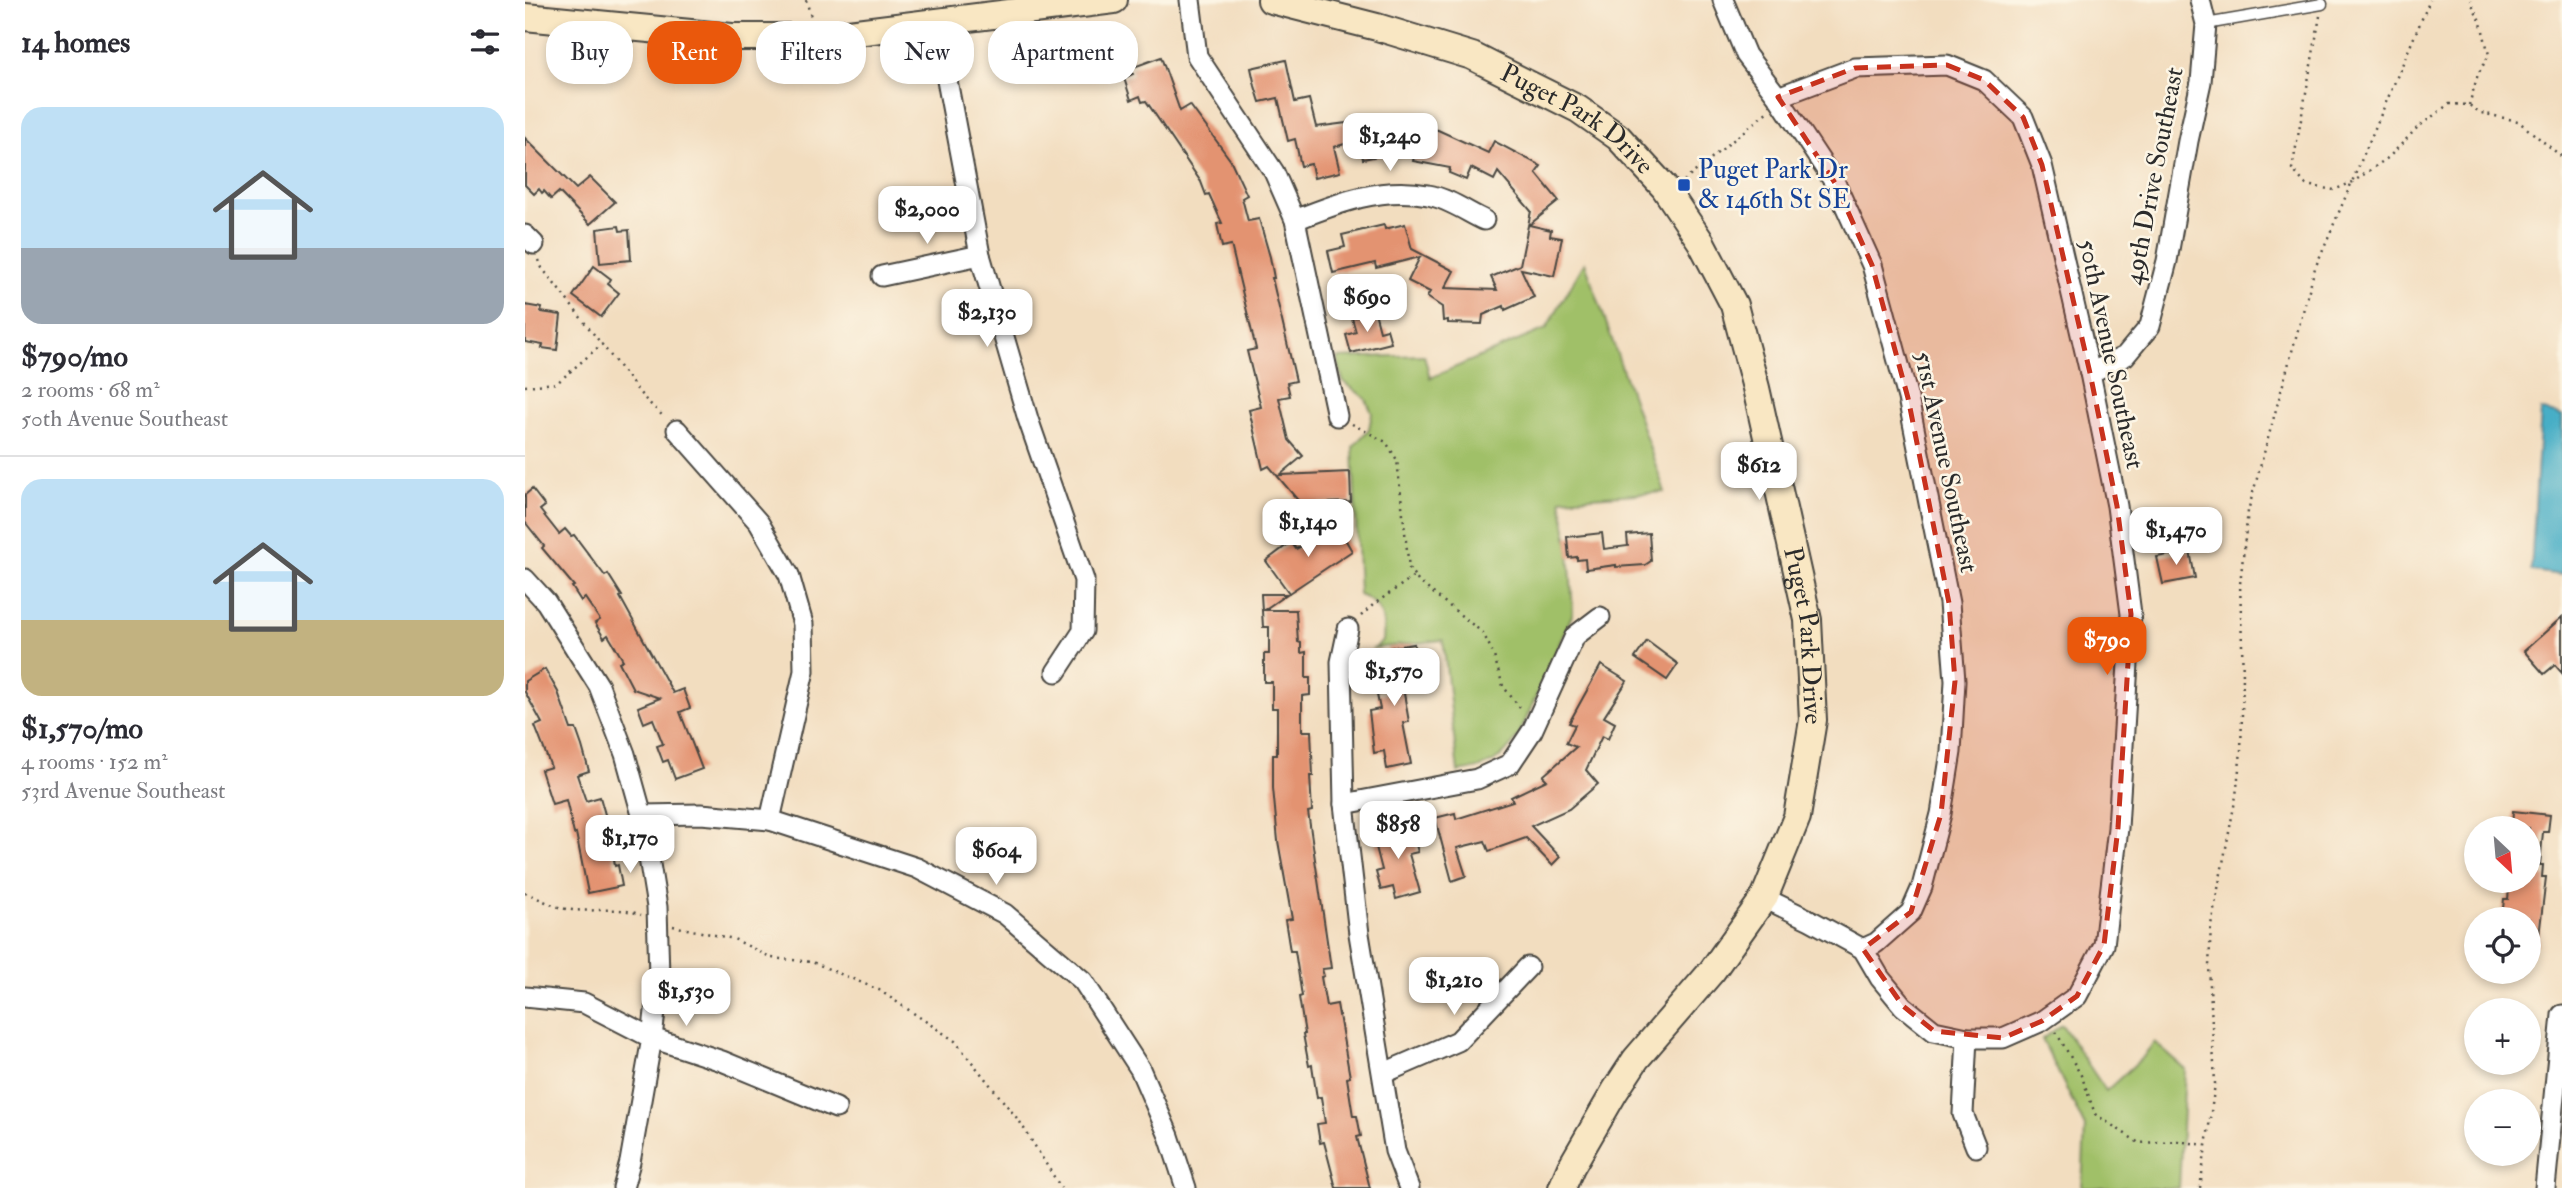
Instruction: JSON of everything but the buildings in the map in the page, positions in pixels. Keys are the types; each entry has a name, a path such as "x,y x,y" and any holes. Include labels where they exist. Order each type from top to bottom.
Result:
{"street":[{"path":"944,21 1114,0"},
{"path":"1190,0 1197,56 1274,173 1295,220 1337,415"},
{"name":"Puget Park Drive","path":"1271,0 1377,27 1472,56 1578,109 1618,137 1668,194 1701,242 1734,304 1756,388 1808,620 1813,720 1797,817 1764,898 1712,971 1636,1059 1571,1167 1562,1188"},
{"name":"51st Avenue Southeast","path":"1723,0 1746,55 1835,183 1872,265 1908,398 1949,603 1955,681 1951,752 1941,814 1922,887 1911,912 1884,937 1863,949"},
{"name":"49th Drive Southeast","path":"2090,373 2125,356 2150,326 2167,261 2187,141 2201,82 2206,24 2200,0"},
{"path":"525,17 732,37 816,37 880,29"},
{"name":"50th Avenue Southeast","path":"1779,99 1855,68 1947,65 1984,80 2023,117 2042,165 2090,373 2117,506 2131,614 2118,828 2104,945 2077,996 2042,1021 2003,1038 1967,1038 1934,1031 1903,1006 1880,978 1863,949"},
{"path":"948,84 980,255 1028,419 1084,580 1083,631 1056,673"},
{"path":"1295,220 1349,198 1396,192 1431,195 1484,220"},
{"path":"882,276 980,255"},
{"path":"677,430 759,523 789,575 803,624 804,671 769,820"},
{"path":"525,579 546,602 599,686 625,754 642,815 657,922 659,976 652,1038 623,1188"},
{"path":"1344,804 1477,779 1510,764 1535,725 1576,636 1600,617"},
{"path":"1348,629 1341,662 1344,804 1359,934 1395,1151 1409,1188"},
{"path":"642,815 701,814 769,820 917,868 1005,914 1083,982 1140,1069 1169,1136 1185,1188"},
{"path":"1764,898 1863,949"},
{"path":"1384,1073 1458,1041 1528,967"},
{"path":"525,997 584,1003 652,1038 746,1070 836,1108"},
{"path":"2545,1188 2562,1015"},
{"path":"1967,1038 1963,1114 1976,1147"}],"lane":[{"path":"2206,24 2322,4"}],"path":[{"path":"2200,1188 2215,1084 2209,966 2211,925 2236,796 2241,751 2243,676 2240,584 2248,511 2315,268 2430,0"},
{"path":"2469,105 2477,74 2489,55 2481,23 2470,0"},
{"path":"2322,4 2292,169 2306,185 2334,190 2353,181 2389,157 2417,128 2449,104 2469,105 2481,113 2518,121 2562,157"},
{"path":"1668,194 1779,99"},
{"path":"529,240 541,268 643,397 677,430"},
{"path":"525,386 557,383 602,344"},
{"path":"1337,415 1386,443 1397,460 1409,568 1414,576 1483,633 1493,653 1503,686 1535,725"},
{"path":"1348,629 1373,605 1414,576"},
{"path":"525,893 562,908 596,911 628,909 657,922 734,939 772,958 812,962 879,990 955,1041 1020,1122 1061,1188"},
{"path":"2056,1032 2082,1077 2095,1114 2139,1143 2178,1141 2207,1146"}],"highlighted area":[{"path":"1947,65 1984,80 2023,117 2042,165 2090,373 2117,506 2131,614 2118,828 2104,945 2077,996 2042,1021 2003,1038 1934,1031 1903,1006 1863,949 1911,912 1941,814 1955,681 1949,603 1908,398 1872,265 1835,183 1778,97 1855,68"}],"green space":[{"path":"1585,262 1665,492 1561,499 1569,549 1573,613 1513,744 1493,762 1458,772 1443,640 1374,648 1383,641 1383,626 1377,607 1359,595 1353,447 1369,429 1372,413 1366,399 1343,381 1337,358 1424,355 1430,378 1546,329"},
{"path":"2062,1025 2106,1091 2144,1056 2154,1042 2185,1069 2179,1188 2082,1188 2085,1127 2042,1039"}],"water":[{"path":"2541,410 2562,416 2562,575 2531,571"}],"place":[{"name":"Puget Park Dr & 146th St SE","path":"1684,185"}]}
